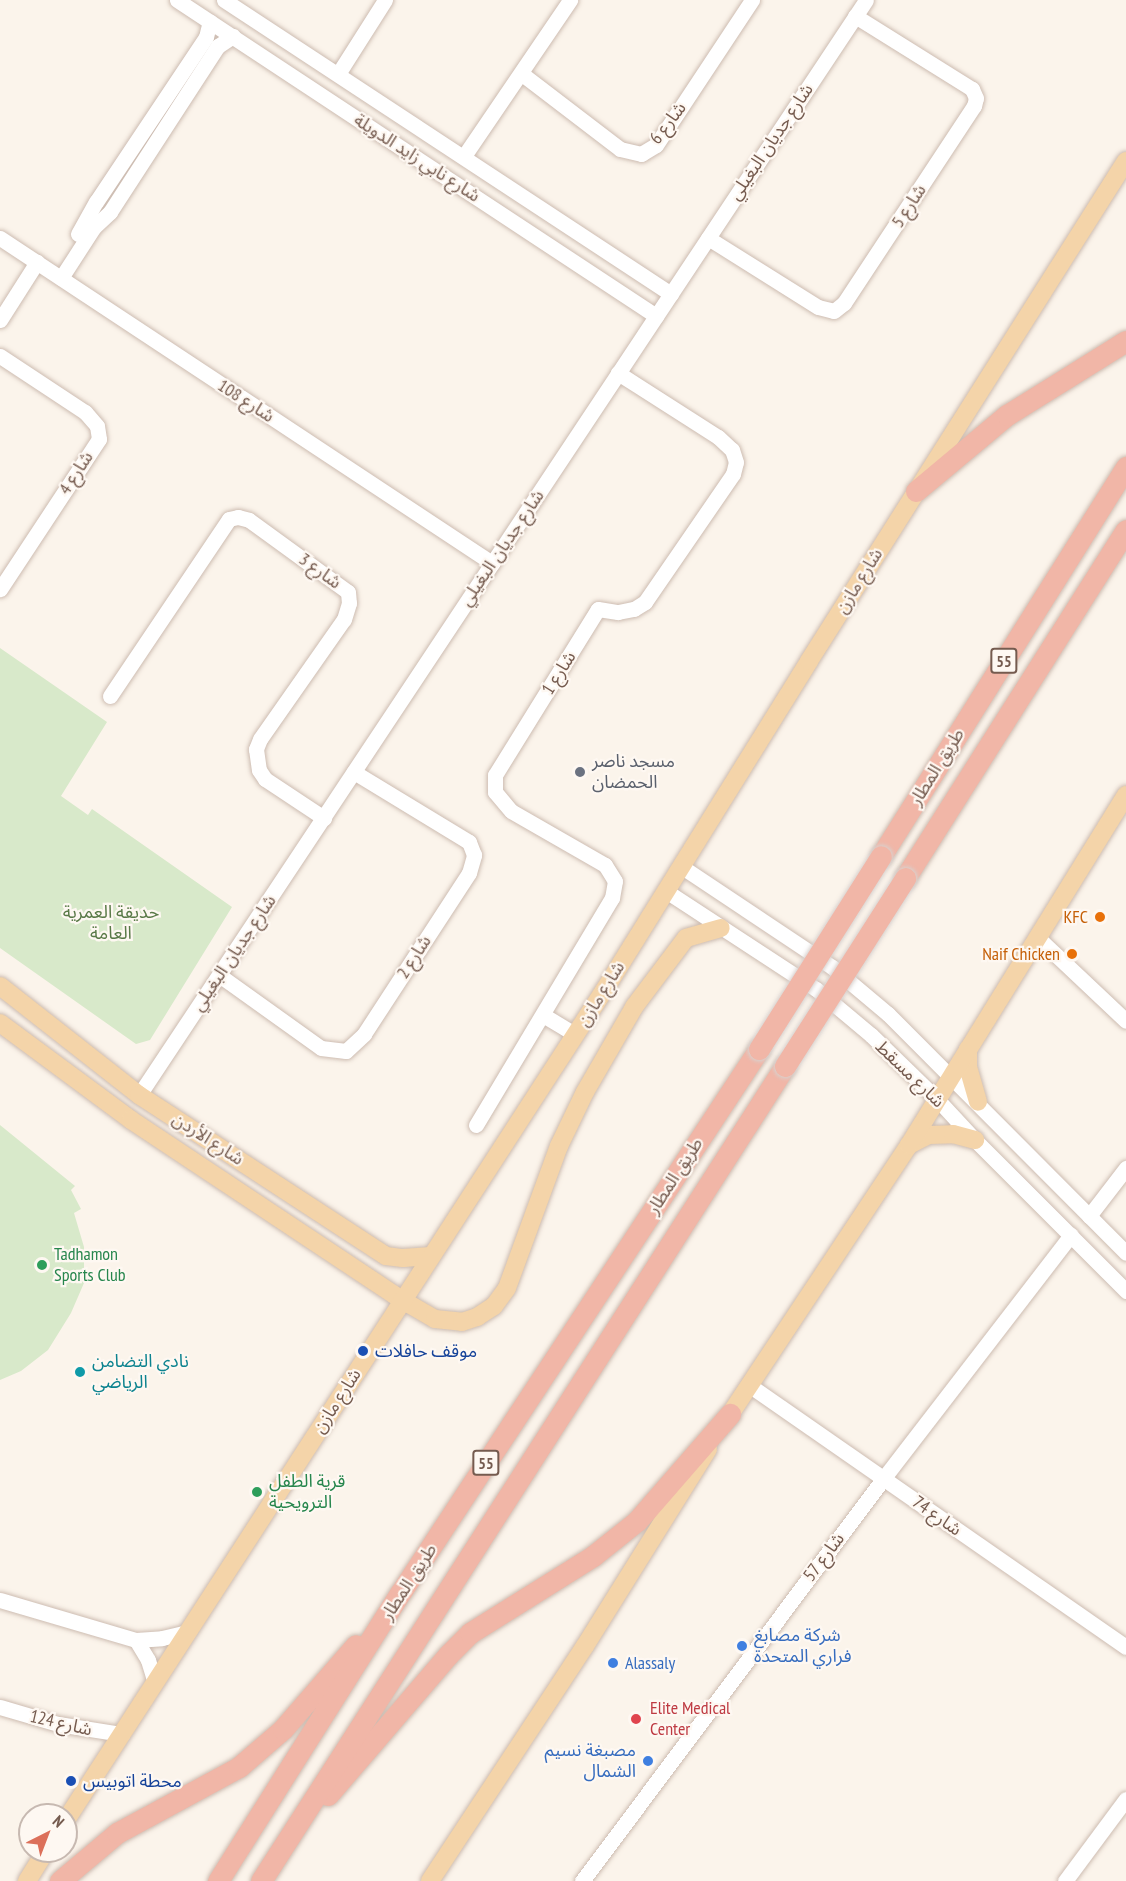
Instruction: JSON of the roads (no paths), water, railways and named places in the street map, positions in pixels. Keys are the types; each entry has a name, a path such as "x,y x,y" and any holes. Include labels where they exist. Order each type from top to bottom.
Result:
{"highway":[{"path":"916,491 1007,415 1126,341"},
{"name":"طريق المطار","path":"218,1881 401,1592 759,1049 1126,467"},
{"name":"طريق المطار","path":"261,1881 785,1066 1126,530"},
{"path":"281,1850 448,1655 470,1634 593,1556 637,1521 730,1414"},
{"path":"60,1881 72,1868 117,1833 239,1767 283,1729 401,1592"}],"main road":[{"name":"شارع مازن","path":"77,1803 573,1039 1126,160"},
{"path":"430,1881 623,1586 730,1414 909,1145 1126,795"},
{"name":"شارع الأردن","path":"0,1023 131,1120 402,1300 435,1319 462,1322 477,1317 494,1306 507,1288 559,1146 585,1092 640,998 686,938 722,928"},
{"name":"شارع الأردن","path":"0,986 140,1095 386,1256 403,1258 431,1256"},
{"path":"18,1038 22,1023 38,1017"},
{"path":"968,1049 968,1067 978,1102"},
{"path":"909,1145 929,1135 952,1134 975,1140"},
{"path":"228,1186 239,1179 242,1174 242,1161"},
{"path":"27,1881 38,1863"}],"street":[{"name":"شارع نابي زايد الدويلة","path":"177,0 656,315"},
{"name":"شارع نابي زايد الدويلة","path":"224,0 671,294"},
{"path":"338,74 385,0"},
{"path":"464,156 522,74 570,0"},
{"name":"شارع 6","path":"522,74 621,149 641,154 656,145 752,0"},
{"name":"شارع جديان البغيلي","path":"140,1095 866,0"},
{"name":"شارع 5","path":"708,238 818,307 834,311 844,303 974,106 976,98 972,89 855,16"},
{"path":"57,276 96,202 206,37 210,21"},
{"path":"57,276 94,227 110,212 218,46 233,36"},
{"path":"181,74 194,83"},
{"path":"96,202 110,212"},
{"path":"525,229 532,230 543,222 542,207"},
{"path":"556,249 560,233 570,226"},
{"name":"شارع 108","path":"0,238 492,563"},
{"path":"0,320 37,262"},
{"name":"شارع 4","path":"0,356 85,412 97,426 99,439 0,589"},
{"name":"شارع 1","path":"476,1125 612,898 615,881 605,866 511,811 495,792 495,775 598,609 618,612 634,609 645,602 733,474 736,462 732,450 718,436 618,373"},
{"name":"شارع 3","path":"110,696 229,519 238,517 249,520 348,592 349,603 344,619 260,739 256,749 259,770 265,779 324,818"},
{"name":"شارع 2","path":"219,975 321,1048 346,1051 364,1034 469,873 474,855 469,842 354,772"},
{"name":"شارع مسقط","path":"682,867 832,968 888,1014 978,1102 1126,1254"},
{"name":"شارع مسقط","path":"666,891 816,989 871,1035 1124,1288"},
{"path":"1037,937 1126,1021"},
{"path":"540,1019 573,1039"},
{"path":"1089,1216 1126,1168"},
{"name":"شارع 57","path":"582,1881 883,1479 1071,1235"},
{"name":"شارع 74","path":"749,1385 1126,1647"},
{"path":"0,1599 136,1640 162,1638 188,1632"},
{"path":"136,1640 148,1660 154,1683"},
{"name":"شارع 124","path":"0,1707 58,1724 122,1734"},
{"path":"1065,1881 1126,1799"}],"place":[{"name":"مسجد ناصر الحمضان","path":"580,772"},
{"name":"KFC","path":"1100,917"},
{"name":"Naif Chicken","path":"1072,954"},
{"name":"Tadhamon Sports Club","path":"42,1265"},
{"name":"موقف حافلات","path":"363,1351"},
{"name":"نادي التضامن الرياضي","path":"80,1372"},
{"name":"قرية الطفل الترويحية","path":"257,1492"},
{"name":"شركة مصابغ فراري المتحدة","path":"742,1646"},
{"name":"Alassaly","path":"613,1663"},
{"name":"Elite Medical Center","path":"636,1719"},
{"name":"مصبغة نسيم الشمال","path":"648,1761"},
{"name":"محطة اتوبيس","path":"71,1781"}],"park label":[{"name":"حديقة العمرية العامة","path":"111,923"}]}
